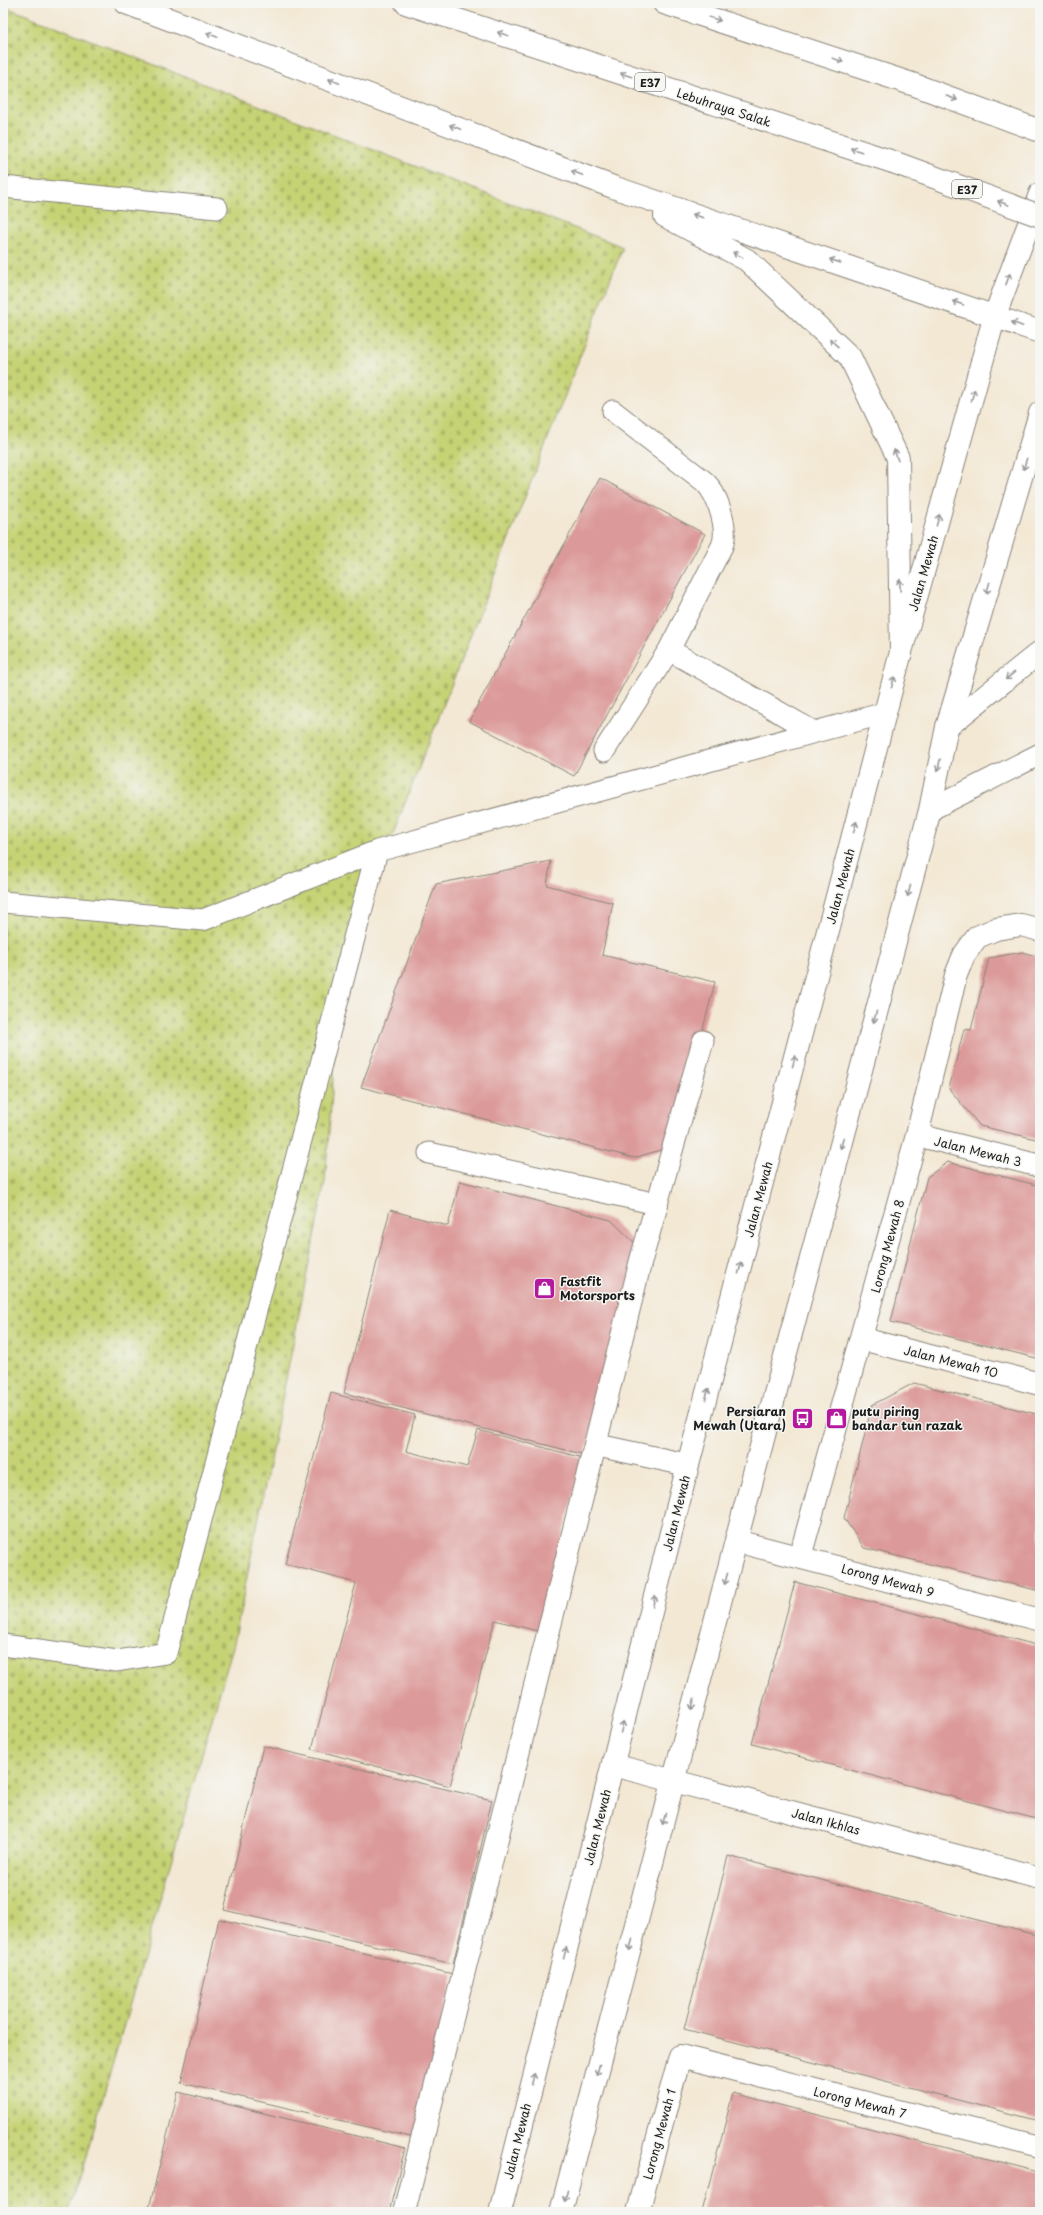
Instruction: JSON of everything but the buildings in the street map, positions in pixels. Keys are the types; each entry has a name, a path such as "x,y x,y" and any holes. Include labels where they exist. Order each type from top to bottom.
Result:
{"main road":[{"path":"126,3 613,187 995,315 1040,332"},
{"name":"Lebuhraya Salak","path":"406,3 893,162 1040,216"},
{"path":"664,3 915,85 1040,131"},
{"path":"613,187 748,260 850,357 898,458 901,652"},
{"name":"Jalan Mewah","path":"500,2212 688,1465 901,652 995,315 1040,194"},
{"path":"561,2212 736,1541 930,810 947,727 1040,413"},
{"path":"947,727 1040,652"},
{"name":"Lorong Mewah 8","path":"800,1557 862,1339 917,1136 956,975 964,955 977,937 996,929 1021,925 1040,930"},
{"name":"Jalan Mewah 3","path":"917,1136 1040,1166"},
{"path":"404,2212 641,1260 658,1204"},
{"name":"Jalan Mewah 10","path":"862,1339 1040,1384"},
{"path":"596,1445 688,1465"},
{"name":"Lorong Mewah 9","path":"736,1541 1040,1620"},
{"name":"Jalan Ikhlas","path":"612,1765 1040,1878"},
{"name":"Lorong Mewah 7","path":"680,2056 1040,2147"},
{"name":"Lorong Mewah 1","path":"638,2212 680,2056"}],"lane":[{"path":"3,187 217,208"},
{"path":"604,751 669,650 722,546 726,532 714,496 708,485 613,411"},
{"path":"669,650 814,732"},
{"path":"3,902 203,920 377,851 885,713"},
{"path":"930,810 1040,754"},
{"path":"3,1645 117,1661 166,1653 377,851"},
{"path":"429,1153 658,1204 703,1042"}],"green space":[{"path":"3,6 623,247 342,964 325,1182 234,1643 70,2212 3,2212"}],"place":[{"name":"Fastfit Motorsports","path":"545,1288"},
{"name":"Persiaran Mewah (Utara)","path":"802,1418"},
{"name":"putu piring bandar tun razak","path":"837,1418"}]}
